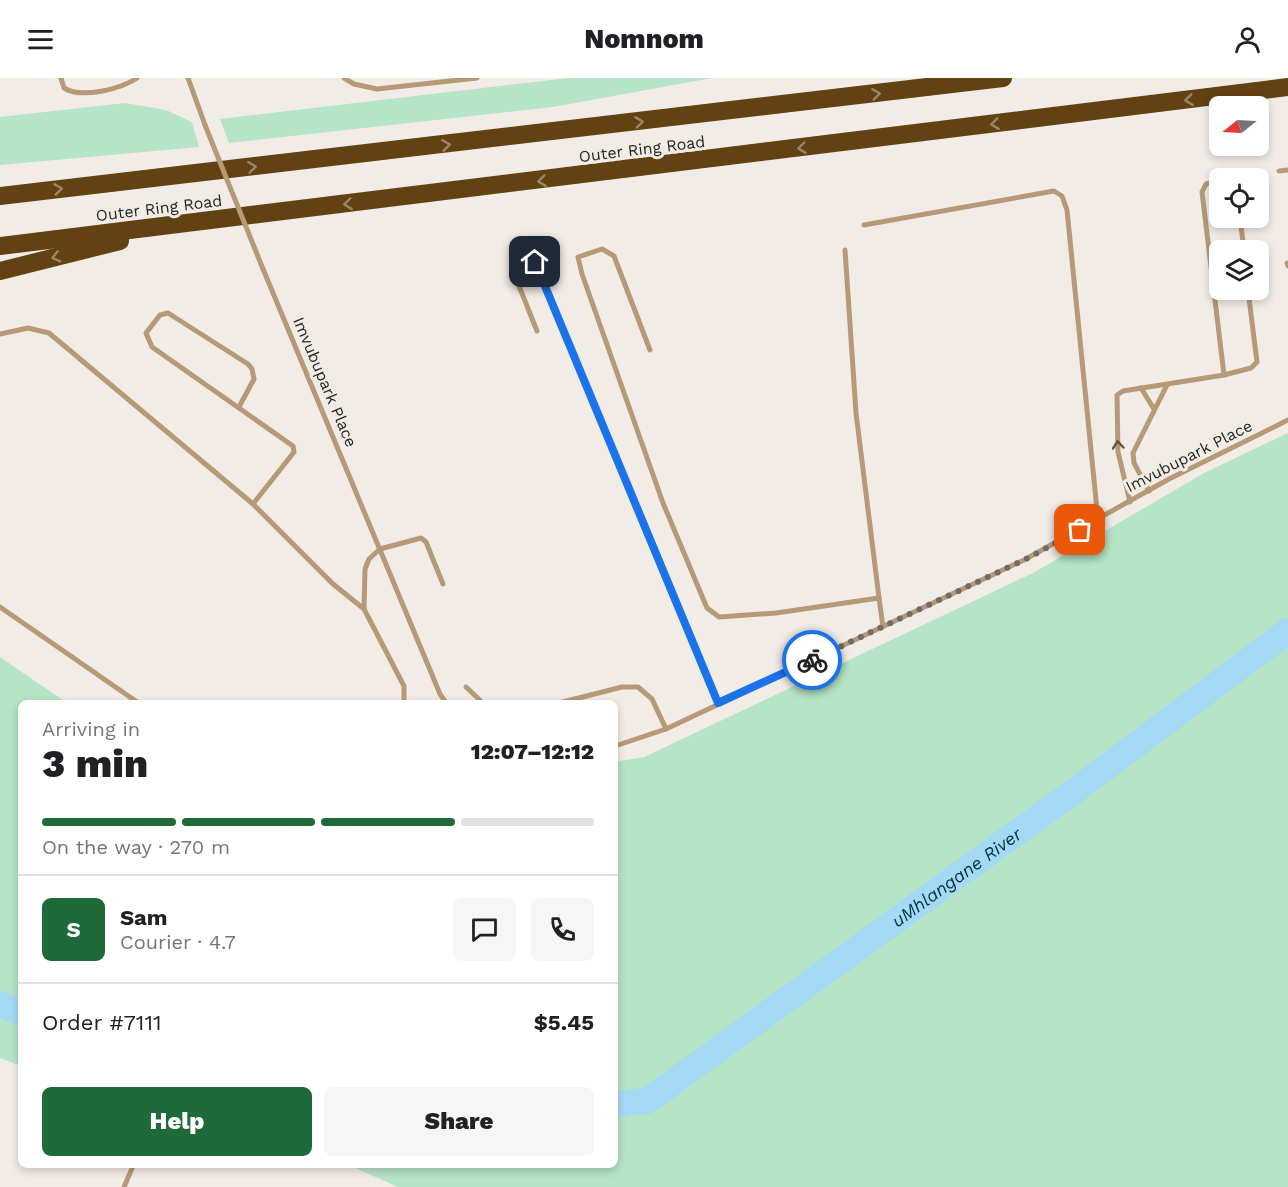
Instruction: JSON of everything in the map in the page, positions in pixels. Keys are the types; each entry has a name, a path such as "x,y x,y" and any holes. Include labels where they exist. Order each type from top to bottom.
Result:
{"highway":[{"name":"Outer Ring Road","path":"0,196 1003,78"},
{"name":"Outer Ring Road","path":"0,246 1288,87"},
{"path":"0,271 195,223"}],"lane":[{"path":"62,78 64,88 77,92 126,86 137,78"},
{"name":"Imvubupark Place","path":"188,78 263,269 444,700"},
{"path":"344,78 354,84 376,89 477,78"},
{"path":"398,78 399,87"},
{"path":"1279,171 1288,170"},
{"path":"1209,183 1206,184 1202,192 1224,375"},
{"path":"864,225 1054,191 1062,196 1067,210 1098,520"},
{"path":"650,350 614,256 602,249 578,258 663,503 707,608 719,617 776,613 879,598"},
{"path":"845,250 856,413 883,627"},
{"path":"537,331 513,271 515,266 530,260 536,264 718,703"},
{"path":"1130,502 1118,452 1117,395 1123,391 1224,375 1251,368 1257,362 1249,300"},
{"path":"239,407 254,380 252,369 248,364 168,313 160,315 146,333 152,347 291,444 294,449 253,504"},
{"path":"0,334 28,328 49,333 253,504 333,584 364,609 404,686 404,700"},
{"path":"1149,491 1134,463 1133,453 1167,385"},
{"path":"1141,388 1154,409"},
{"name":"Imvubupark Place","path":"618,745 666,729 1024,560 1149,491 1288,420"},
{"path":"364,609 365,568 369,559 380,549 417,538 424,540 443,584"},
{"path":"0,607 135,700"},
{"path":"466,687 480,700"},
{"path":"571,700 622,687 638,687 652,699 666,729"},
{"name":"Imvubupark Place","path":"440,694 441,700"},
{"path":"124,1187 132,1168"}],"green space":[{"path":"568,78 712,78 553,107 229,143 220,119"},
{"path":"125,103 166,110 192,122 199,147 0,165 0,117"},
{"path":"1288,433 1288,1187 398,1187 355,1168 618,1168 618,761 644,757 1033,573 1204,473"},
{"path":"0,657 63,700 18,700 18,1065 0,1058"}],"waterway":[{"name":"uMhlangane River","path":"618,1104 647,1101 1084,784 1288,631"},
{"name":"uMhlangane River","path":"0,1004 18,1012"}],"way so far":[{"path":"812,660 1024,560 1080,530"}],"route":[{"path":"535,262 718,703 812,660"}]}
